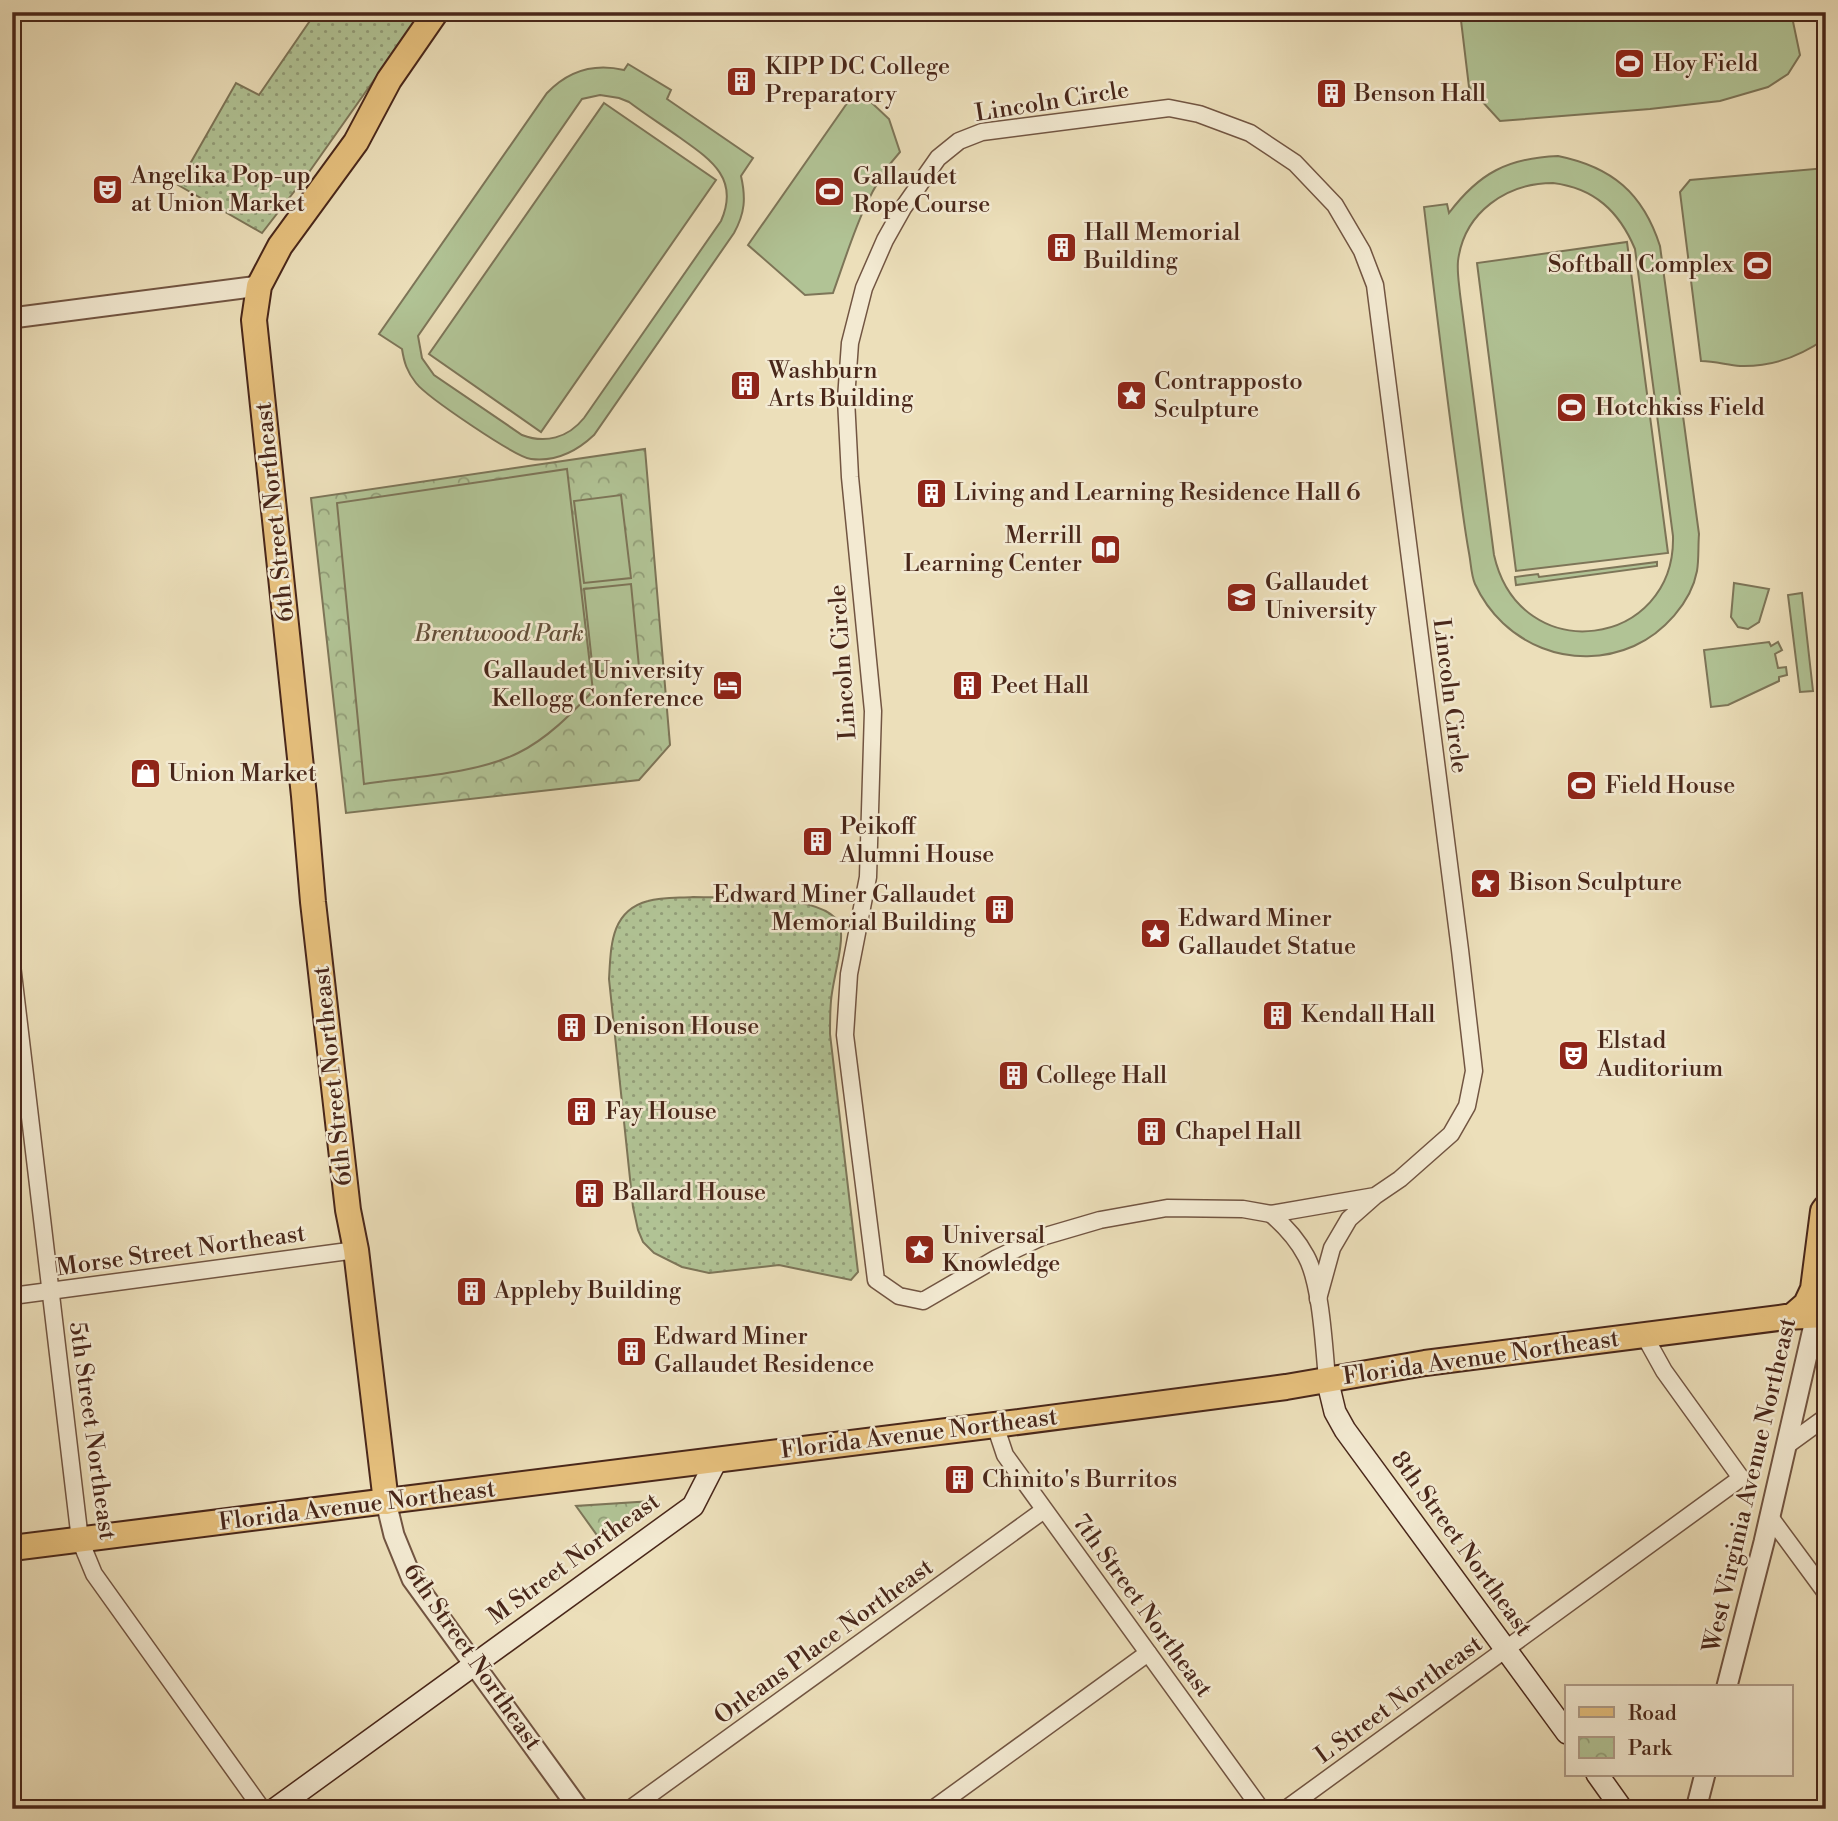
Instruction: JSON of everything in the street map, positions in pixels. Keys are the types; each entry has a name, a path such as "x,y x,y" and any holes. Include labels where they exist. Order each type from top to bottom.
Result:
{"main road":[{"name":"6th Street Northeast","path":"386,1502 356,1250 348,1210 313,902 306,806 254,320 259,286 280,246 356,142 389,80 436,12"},
{"path":"1811,1316 1805,1304 1813,1289 1823,1211 1826,1207"},
{"name":"Florida Avenue Northeast","path":"12,1549 995,1425 1425,1363 1811,1316"},
{"name":"8th Street Northeast","path":"1327,1379 1335,1412 1345,1430 1565,1730"},
{"name":"M Street Northeast","path":"275,1809 693,1506 716,1461"},
{"path":"1598,1776 1622,1809"}],"street":[{"name":"Lincoln Circle","path":"1318,1299 1332,1248 1349,1219 1451,1134 1467,1106 1474,1071 1375,285 1367,262 1335,205 1295,163 1250,133 1199,114 1169,108 982,132 960,141 938,158 902,208 864,288 850,343 846,399 850,477 873,711 868,877 849,974 845,1035 876,1280 899,1296 923,1301 997,1258 1042,1237 1100,1220 1167,1208 1243,1209 1271,1214 1375,1196"},
{"path":"12,318 259,286"},
{"name":"5th Street Northeast","path":"12,965 80,1540 94,1574 262,1809"},
{"name":"Lincoln Circle","path":"1271,1214 1289,1231 1307,1257 1318,1299 1327,1379"},
{"name":"Morse Street Northeast","path":"12,1296 356,1250"},
{"name":"West Virginia Avenue Northeast","path":"1727,1685 1770,1517 1811,1316 1822,1288 1826,1253"},
{"name":"L Street Northeast","path":"1286,1809 1741,1478 1664,1371 1644,1335"},
{"path":"1786,1446 1826,1417"},
{"name":"7th Street Northeast","path":"995,1425 1005,1455 1261,1809"},
{"name":"6th Street Northeast","path":"386,1502 394,1535 407,1569 579,1809"},
{"name":"Orleans Place Northeast","path":"630,1809 1044,1510"},
{"path":"1770,1517 1826,1593"},
{"path":"933,1809 1149,1653"},
{"path":"1696,1809 1704,1776"}],"green space":[{"path":"316,12 422,12 307,175 262,233 178,185 236,83 259,95"},
{"name":"Hoy Field","path":"1460,12 1791,12 1800,55 1788,74 1768,87 1720,101 1500,121 1469,87"},
{"path":"628,64 671,90 667,99 753,158 741,176 744,191 742,212 734,233 594,435 565,454 549,459 531,459 490,438 423,390 408,371 402,349 379,334 547,93 573,74 592,68 624,70","holes":["600,95 629,102 711,162 724,181 726,206 721,221 584,418 563,435 548,439 531,438 522,435 434,375 422,358 418,336 582,99"]},
{"name":"Gallaudet Rope Course","path":"857,89 889,119 900,152 877,183 868,201 833,293 805,295 748,245"},
{"path":"604,103 716,180 541,432 429,354"},
{"path":"1558,156 1610,175 1623,185 1644,211 1660,246 1699,534 1698,566 1689,594 1674,616 1645,640 1611,654 1564,654 1542,648 1522,638 1503,623 1487,605 1475,584 1464,519 1424,207 1447,204 1449,213 1472,188 1496,170 1540,157","holes":["1536,184 1568,186 1593,196 1613,213 1629,235 1635,249 1673,536 1667,574 1650,602 1625,622 1594,631 1563,629 1533,616 1509,592 1494,555 1458,273 1462,244 1469,228 1490,204 1520,188"]},
{"name":"Softball Complex","path":"1826,168 1826,338 1796,355 1763,365 1740,366 1701,361 1680,192 1690,180"},
{"name":"Hotchkiss Field","path":"1627,242 1668,553 1516,571 1477,263"},
{"name":"Brentwood Park","path":"645,449 670,745 639,780 346,813 311,498"},
{"path":"567,469 593,691 549,733 529,747 501,760 443,774 364,784 337,503"},
{"path":"621,495 631,578 584,583 574,501"},
{"path":"1657,562 1657,566 1516,585 1515,577 1538,574 1539,577"},
{"path":"1734,583 1769,589 1759,622 1748,629 1738,627 1731,617"},
{"path":"631,584 639,667 593,672 584,589"},
{"path":"1802,593 1813,691 1800,692 1788,595"},
{"path":"1769,642 1771,646 1778,642 1782,650 1775,654 1778,668 1786,667 1787,675 1728,705 1711,707 1704,650"},
{"path":"693,897 797,902 817,907 832,915 840,926 841,942 830,1009 830,1034 858,1272 851,1280 779,1265 709,1273 682,1267 654,1253 643,1242 638,1230 633,1207 609,979 612,943 619,922 635,906 658,899"},
{"path":"653,1501 599,1538 576,1506"}],"place":[{"name":"Hoy Field","path":"1630,64"},
{"name":"KIPP DC College Preparatory","path":"742,81"},
{"name":"Benson Hall","path":"1331,94"},
{"name":"Angelika Pop-up at Union Market","path":"108,190"},
{"name":"Gallaudet Rope Course","path":"830,191"},
{"name":"Hall Memorial Building","path":"1061,247"},
{"name":"Softball Complex","path":"1757,265"},
{"name":"Washburn Arts Building","path":"745,385"},
{"name":"Contrapposto Sculpture","path":"1131,396"},
{"name":"Hotchkiss Field","path":"1572,408"},
{"name":"Living and Learning Residence Hall 6","path":"931,493"},
{"name":"Merrill Learning Center","path":"1105,550"},
{"name":"Gallaudet University","path":"1242,597"},
{"name":"Gallaudet University Kellogg Conference","path":"727,685"},
{"name":"Peet Hall","path":"968,686"},
{"name":"Union Market","path":"145,774"},
{"name":"Field House","path":"1582,786"},
{"name":"Peikoff Alumni House","path":"817,841"},
{"name":"Bison Sculpture","path":"1486,883"},
{"name":"Edward Miner Gallaudet Memorial Building","path":"999,909"},
{"name":"Edward Miner Gallaudet Statue","path":"1155,933"},
{"name":"Kendall Hall","path":"1278,1015"},
{"name":"Denison House","path":"571,1027"},
{"name":"Elstad Auditorium","path":"1574,1055"},
{"name":"College Hall","path":"1013,1076"},
{"name":"Fay House","path":"582,1112"},
{"name":"Chapel Hall","path":"1152,1132"},
{"name":"Ballard House","path":"590,1193"},
{"name":"Universal Knowledge","path":"919,1250"},
{"name":"Appleby Building","path":"471,1291"},
{"name":"Edward Miner Gallaudet Residence","path":"631,1351"},
{"name":"Chinito's Burritos","path":"959,1480"}]}
